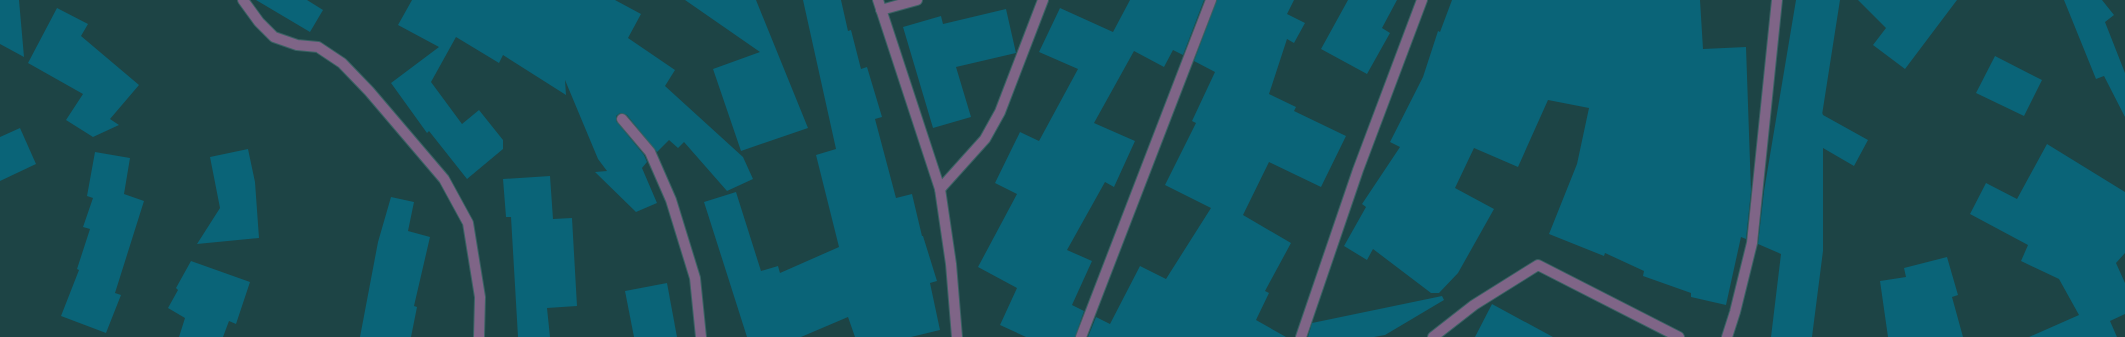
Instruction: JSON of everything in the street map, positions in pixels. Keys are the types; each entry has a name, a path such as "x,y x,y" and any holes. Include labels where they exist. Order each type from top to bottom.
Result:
{"street":[{"path":"243,0 259,22 274,37 297,45 318,48 342,63 369,91 444,179 468,223 480,297 479,337"},
{"path":"917,0 879,5 940,190 951,264 957,337"},
{"path":"940,190 985,139 1000,112 1043,0"},
{"path":"1081,337 1211,0"},
{"path":"1301,337 1358,170 1422,0"},
{"path":"1727,337 1735,312 1752,243 1777,0"},
{"path":"622,119 650,152 671,200 696,278 701,337"},
{"path":"1433,337 1474,305 1538,265 1679,337"}],"building":[{"path":"0,0 19,0 24,57 0,44"},
{"path":"256,0 307,0 323,10 310,32"},
{"path":"412,0 615,0 641,14 628,38 675,70 665,86 743,157 753,179 727,191 684,142 678,148 669,140 657,152 627,115 620,113 616,116 616,121 644,155 647,162 642,168 657,203 636,212 595,172 607,171 598,159 565,80 566,95 503,55 499,63 456,37 431,82 462,124 479,110 503,140 503,149 467,179 429,131 427,133 391,83 439,47 398,25"},
{"path":"685,0 756,0 808,128 741,151 713,69 760,52"},
{"path":"803,0 841,0 848,31 851,30 861,69 867,67 882,117 875,119 896,198 912,194 922,236 937,281 930,283 940,330 911,337 855,337 848,317 801,337 747,337 704,202 736,192 761,271 778,266 780,273 839,247 816,155 836,149"},
{"path":"1130,0 1204,0 1183,55 1173,50 1164,67 1134,51 1094,123 1135,141 1114,187 1105,182 1067,250 1092,261 1072,305 1084,311 1075,337 1026,337 1000,325 1017,288 978,267 1017,194 995,183 1020,132 1039,141 1078,69 1039,52 1060,8 1113,32"},
{"path":"1217,0 1294,0 1287,14 1305,23 1294,43 1287,39 1269,94 1296,107 1294,111 1346,136 1321,187 1269,162 1243,215 1291,243 1265,291 1269,293 1256,320 1286,337 1088,337 1096,317 1110,324 1140,266 1166,279 1211,208 1165,185 1196,123 1192,121 1215,72 1194,61"},
{"path":"1348,0 1397,0 1382,28 1390,33 1367,74 1321,49"},
{"path":"1452,0 1700,0 1703,49 1746,47 1751,191 1746,239 1741,237 1726,305 1691,297 1691,293 1643,276 1644,271 1605,253 1604,256 1549,234 1577,164 1589,108 1548,100 1518,167 1474,148 1455,188 1494,209 1458,273 1439,293 1431,293 1373,249 1367,260 1344,246 1366,207 1362,204 1400,147 1390,142 1423,77 1438,31 1440,32"},
{"path":"1796,0 1840,0 1822,115 1823,113 1823,115 1868,140 1854,166 1823,148 1823,251 1812,337 1771,337 1781,254 1758,244 1764,191"},
{"path":"1858,0 1957,0 1905,69 1873,45 1886,28"},
{"path":"2064,0 2102,0 2114,15 2105,22 2125,73 2125,117 2104,76 2096,79"},
{"path":"57,8 88,24 81,36 139,85 110,119 119,125 93,137 66,120 83,94 28,63"},
{"path":"1006,9 1016,53 956,67 971,117 933,128 903,27 941,16 943,24"},
{"path":"1995,56 2042,80 2024,116 1976,93"},
{"path":"20,128 36,164 0,181 0,137"},
{"path":"2047,144 2125,192 2125,253 2116,263 2125,283 2125,314 2110,321 2117,337 2029,337 2079,315 2059,279 2021,261 2028,245 1970,214 1986,183 2017,199"},
{"path":"248,149 255,182 259,238 197,244 220,208 210,157"},
{"path":"95,152 130,158 124,194 144,201 115,293 121,295 106,333 61,316 79,270 77,269 90,229 83,227 93,198 87,196"},
{"path":"550,176 553,219 572,218 577,306 547,308 550,337 518,337 511,217 506,217 503,179"},
{"path":"391,197 414,202 408,231 430,237 414,306 417,307 411,337 360,337 378,242"},
{"path":"1947,257 1958,295 1952,297 1963,337 1888,337 1880,281 1906,277 1904,268"},
{"path":"191,261 250,282 236,324 229,321 223,337 179,337 185,318 168,308 178,290 176,288"},
{"path":"667,283 677,337 634,337 625,291"},
{"path":"1442,296 1444,300 1385,335 1374,337 1308,337 1312,323"},
{"path":"1492,304 1553,337 1475,337"}]}
